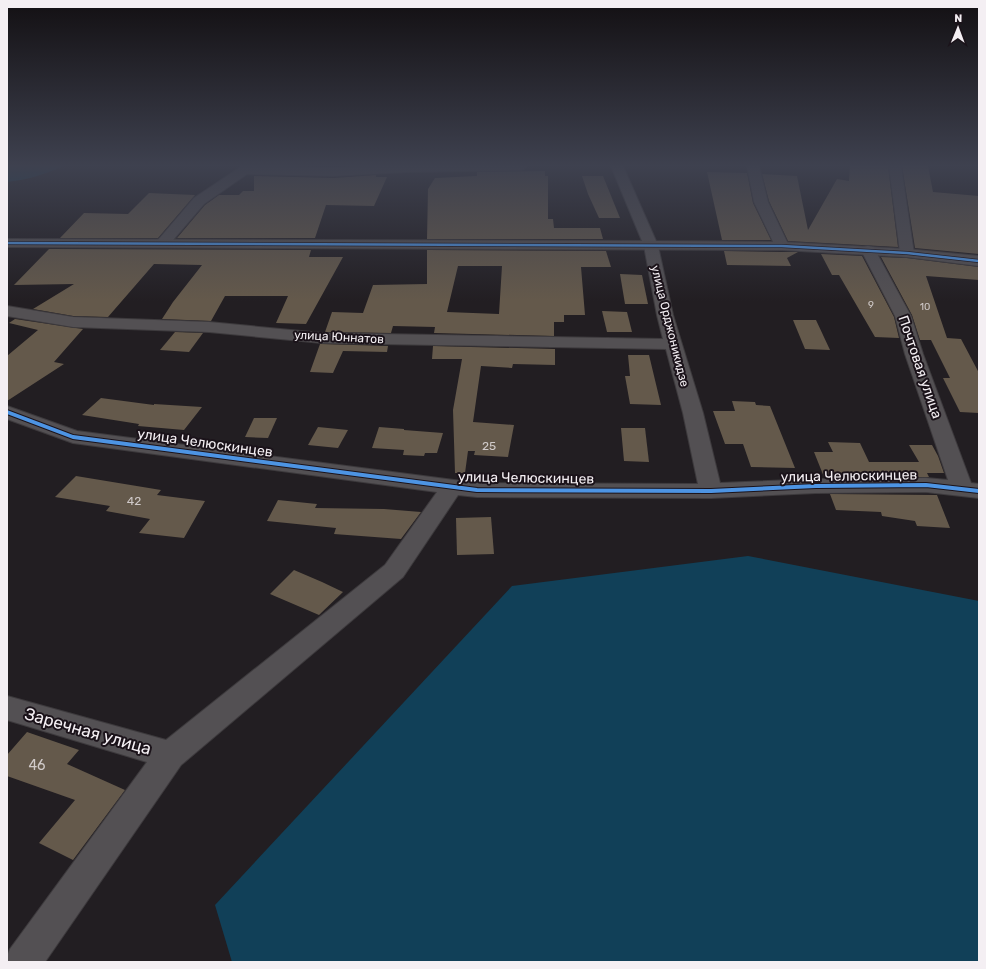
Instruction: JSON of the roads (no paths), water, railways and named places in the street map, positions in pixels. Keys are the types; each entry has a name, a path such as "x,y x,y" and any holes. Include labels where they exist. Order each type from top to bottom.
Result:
{"street":[{"path":"163,243 190,211"},
{"name":"улица Орджоникидзе","path":"636,211 651,246 665,315 693,413 711,491"},
{"path":"765,211 782,246"},
{"path":"901,211 907,253"},
{"path":"7,243 782,246 868,250 979,261"},
{"name":"Почтовая улица","path":"868,250 903,316 914,354 970,490"},
{"name":"улица Юннатов","path":"7,311 73,322 209,327 322,338 673,344"},
{"name":"улица Челюскинцев","path":"7,412 73,437 477,490 711,491 816,486 926,485 970,490"},
{"path":"23,962 170,755 394,571 452,487"},
{"name":"Заречная улица","path":"7,708 170,755"}],"water":[{"path":"748,556 979,601 979,962 232,962 215,905 512,586"}]}
